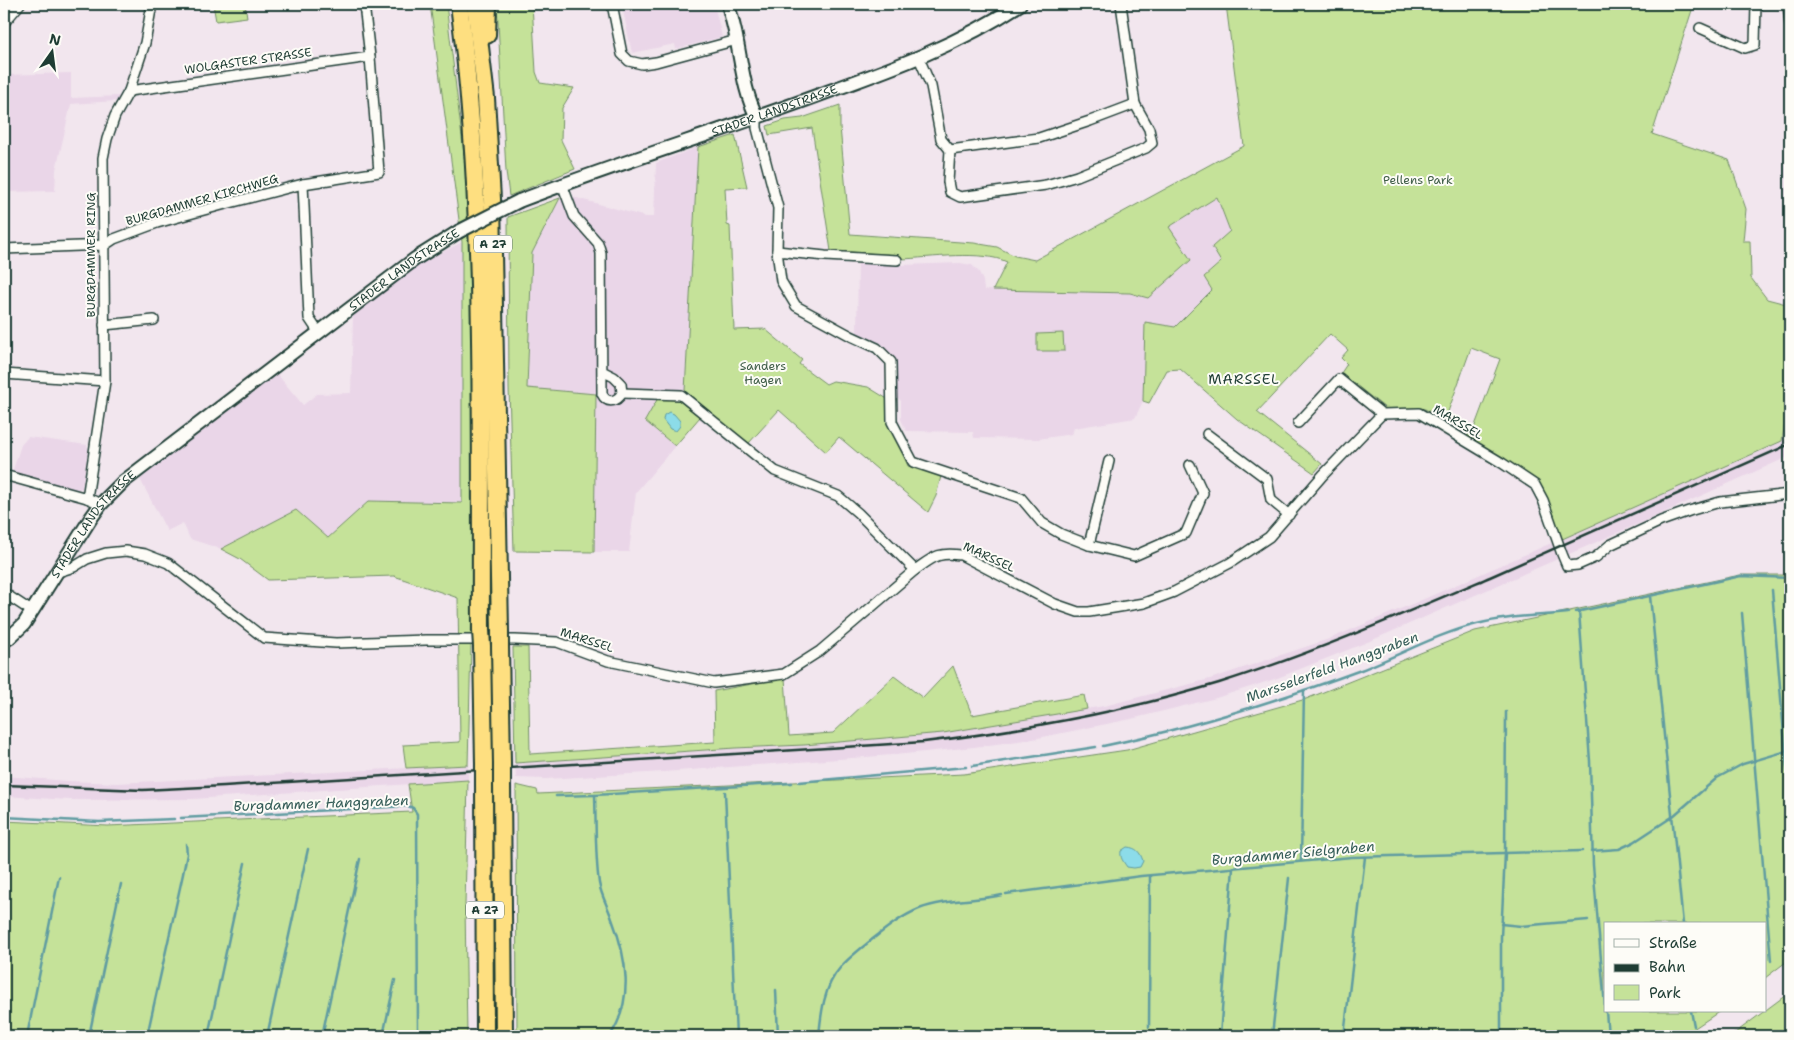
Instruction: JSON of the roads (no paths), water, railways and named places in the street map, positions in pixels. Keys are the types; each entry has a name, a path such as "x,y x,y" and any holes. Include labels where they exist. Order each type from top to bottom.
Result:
{"highway":[{"name":"A 27","path":"459,4 471,114 480,274 485,1036"},
{"name":"A 27","path":"475,4 486,98 492,199 502,764 504,1036"},
{"path":"486,98 488,4"}],"street":[{"path":"4,23 20,4"},
{"name":"BURGDAMMER RING","path":"87,498 105,381 103,158 106,139 115,116 129,92 145,43 152,4"},
{"path":"364,4 370,57"},
{"path":"612,4 622,54 629,61 642,64 656,62 737,40"},
{"path":"728,4 737,40 759,104 757,128 778,208 777,251 782,282 796,306 877,348 891,362 892,422 913,462 1021,498 1042,523 1060,534 1089,545 1134,556 1186,533 1203,493 1190,465"},
{"name":"STADER LANDSTRASSE","path":"4,640 9,638 24,624 101,504 123,482 252,382 440,242 519,200 919,58 983,27 1020,4"},
{"path":"919,58 931,86 941,138 950,150 948,182 950,192 960,197 1046,185 1077,176 1146,148 1152,143 1152,137 1135,104 1121,4"},
{"path":"1788,4 1790,24"},
{"path":"1700,28 1745,48 1755,45 1753,5"},
{"name":"WOLGASTER STRASSE","path":"129,92 370,57"},
{"name":"BURGDAMMER KIRCHWEG","path":"4,249 105,245 114,239 222,204 303,184 379,172 370,57"},
{"path":"950,150 1038,138 1135,104"},
{"path":"303,184 309,318 319,333"},
{"path":"562,184 574,216 598,243 602,253 602,371 602,394 604,398 612,401 617,400 622,393 621,384 618,380 602,371"},
{"path":"777,251 897,260"},
{"path":"104,325 154,320"},
{"path":"4,374 105,381"},
{"path":"1298,423 1339,379 1382,414"},
{"path":"622,393 680,395 775,471 838,496 858,513 915,570"},
{"name":"MARSSEL","path":"58,572 106,553 126,551 145,554 168,563 264,638 336,643 426,640 557,642 608,661 714,683 784,674 820,651 915,570 931,558 945,553 961,555 1056,604 1078,612 1114,609 1144,603 1174,592 1230,563 1269,537 1352,444 1382,414 1419,413 1535,485 1543,500 1568,566 1578,565 1596,557 1610,545 1661,521 1689,511 1720,502 1790,494"},
{"path":"1207,434 1267,479 1271,500 1289,515"},
{"path":"1089,545 1109,461"},
{"path":"4,475 87,498 101,504"},
{"path":"4,593 33,612"}],"water":[{"path":"669,412 674,414 680,421 680,426 676,431 670,429 663,420 664,415"},
{"path":"1127,847 1136,849 1139,853 1143,861 1140,867 1127,867 1124,863 1121,858 1121,851"}],"waterway":[{"name":"Marsselerfeld Hanggraben","path":"1576,612 1741,576 1790,578"},
{"path":"1772,590 1790,806"},
{"path":"1650,596 1683,922"},
{"path":"1579,611 1590,761 1593,865 1604,995"},
{"name":"Marsselerfeld Hanggraben","path":"1103,746 1169,731 1266,703 1361,670 1462,628 1500,619 1568,613"},
{"path":"1742,613 1771,961"},
{"path":"1301,861 1304,690"},
{"path":"1501,1036 1501,937 1505,853 1506,712"},
{"name":"Marsselerfeld Hanggraben","path":"972,766 1096,747"},
{"name":"Burgdammer Sielgraben","path":"1591,851 1619,849 1634,842 1672,817 1717,778 1743,764 1790,750"},
{"name":"Marsselerfeld Hanggraben","path":"799,782 966,767"},
{"name":"Marsselerfeld Hanggraben","path":"610,1036 623,1008 626,979 617,934 599,883 595,795 792,783"},
{"path":"725,792 736,1036"},
{"path":"556,796 595,795"},
{"name":"Burgdammer Hanggraben","path":"181,818 408,806 413,808 417,814 418,1036"},
{"name":"Burgdammer Hanggraben","path":"4,817 99,822 174,819"},
{"path":"147,1036 183,874 187,854 186,844"},
{"path":"267,1036 308,849"},
{"name":"Burgdammer Sielgraben","path":"1006,894 1141,876 1352,857 1582,851"},
{"path":"1344,1036 1365,857"},
{"path":"322,1036 360,859"},
{"path":"208,1036 245,863"},
{"path":"1220,1036 1233,868"},
{"path":"1149,1027 1150,876"},
{"path":"27,1036 59,877"},
{"path":"1272,1036 1289,878"},
{"path":"89,1036 121,884"},
{"name":"Burgdammer Sielgraben","path":"819,1036 824,1000 830,983 840,968 856,952 879,934 895,922 919,909 950,902 1002,895"},
{"path":"1501,924 1521,926 1588,920"},
{"path":"383,1036 395,980"},
{"path":"776,990 778,1036"},
{"path":"1606,1012 1608,1036"},
{"path":"1691,1012 1694,1026"}],"railway":[{"path":"4,785 143,790 224,786 924,742 1073,719 1146,703 1219,683 1322,647 1490,577 1790,444"}],"district":[{"name":"MARSSEL","path":"1244,379"}],"park label":[{"name":"Pellens Park","path":"1418,180"},
{"name":"Sanders Hagen","path":"763,373"}]}
